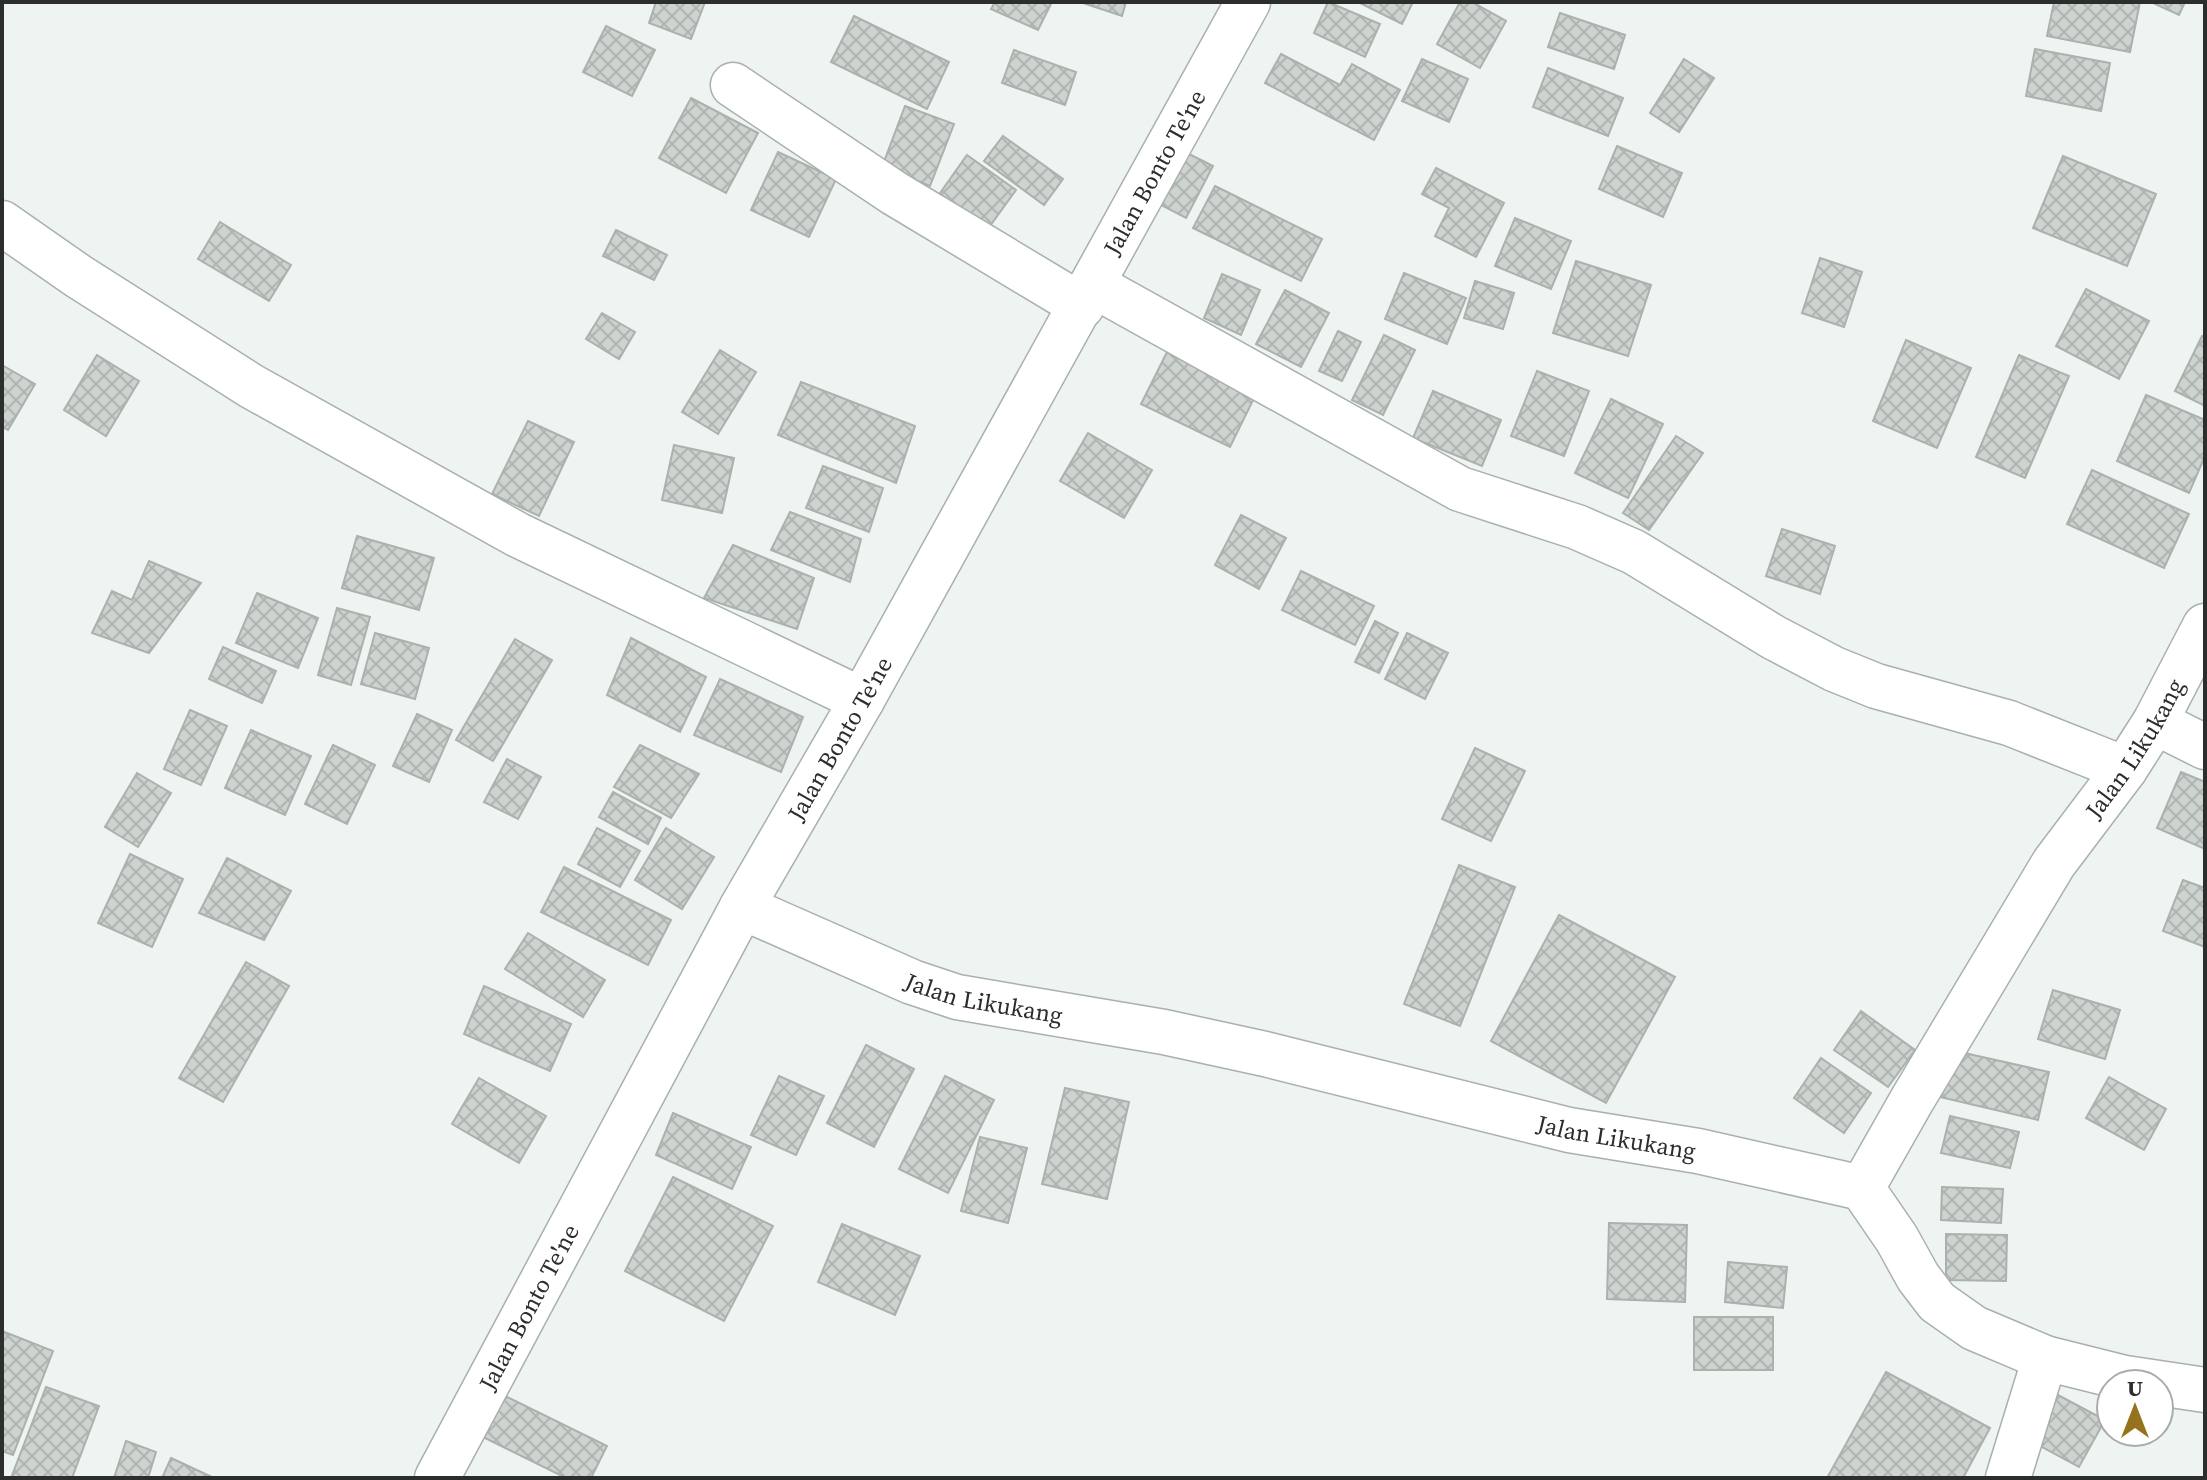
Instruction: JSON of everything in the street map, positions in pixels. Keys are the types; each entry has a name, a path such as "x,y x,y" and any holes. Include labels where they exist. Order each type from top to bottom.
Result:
{"street":[{"name":"Jalan Bonto Te'ne","path":"437,1478 742,907 862,700 1087,295 1239,4"},
{"path":"733,85 894,193 1460,489 1577,527 1634,552 1773,637 1834,669 1876,686 2009,723 2125,769"},
{"path":"2,223 78,276 251,386 518,535 862,700"},
{"name":"Jalan Likukang","path":"742,907 912,982 957,997 1164,1032 1569,1130 1698,1151 1862,1188 2054,863 2125,769 2155,722 2205,626"},
{"path":"2155,722 2205,747"},
{"path":"1862,1188 1937,1302 1974,1328 2045,1358 2125,1378 2205,1390"},
{"path":"2008,1478 2045,1358"}],"building":[{"path":"656,2 705,2 691,39 649,23"},
{"path":"995,2 1051,4 1038,30 991,9"},
{"path":"1080,2 1126,2 1122,16"},
{"path":"1328,2 1380,24 1365,57 1314,33"},
{"path":"1358,2 1413,2 1402,24"},
{"path":"1460,2 1472,2 1506,21 1480,68 1437,44"},
{"path":"2054,2 2140,2 2130,52 2047,36"},
{"path":"2151,2 2185,2 2179,15"},
{"path":"1560,13 1625,35 1614,69 1548,47"},
{"path":"854,16 949,62 927,109 831,62"},
{"path":"606,26 655,50 632,96 583,72"},
{"path":"2035,49 2110,63 2101,111 2026,96"},
{"path":"1014,50 1076,72 1065,105 1002,83"},
{"path":"1281,54 1340,85 1352,64 1400,90 1374,140 1265,83"},
{"path":"1422,59 1468,79 1449,122 1402,101"},
{"path":"1684,59 1714,78 1679,132 1650,113"},
{"path":"1548,68 1623,98 1608,136 1533,107"},
{"path":"691,98 758,133 726,193 659,158"},
{"path":"905,106 954,124 930,186 882,167"},
{"path":"1003,136 1063,179 1044,205 984,161"},
{"path":"1173,146 1213,166 1186,218 1146,197"},
{"path":"1617,146 1682,173 1663,217 1599,189"},
{"path":"778,152 836,179 809,237 751,210"},
{"path":"967,155 1016,190 987,230 938,196"},
{"path":"2063,156 2156,194 2127,266 2033,228"},
{"path":"1436,168 1504,203 1476,257 1435,236 1449,208 1422,194"},
{"path":"1215,186 1322,239 1301,281 1193,228"},
{"path":"1515,218 1571,241 1551,289 1495,266"},
{"path":"220,222 291,265 269,301 198,259"},
{"path":"616,230 667,255 654,280 603,256"},
{"path":"1820,258 1862,272 1844,327 1802,313"},
{"path":"1576,261 1651,285 1628,356 1553,333"},
{"path":"1404,273 1466,298 1447,344 1385,319"},
{"path":"1222,274 1260,290 1241,335 1204,318"},
{"path":"1475,281 1514,293 1503,329 1464,318"},
{"path":"2086,289 2149,321 2119,379 2056,346"},
{"path":"1285,290 1329,313 1301,367 1256,344"},
{"path":"602,313 635,332 619,359 586,339"},
{"path":"1338,331 1361,342 1342,381 1319,371"},
{"path":"1384,335 1415,350 1383,415 1352,400"},
{"path":"2202,336 2205,337 2205,406 2175,391"},
{"path":"1906,340 1971,368 1937,448 1873,421"},
{"path":"1172,342 1261,384 1230,447 1141,404"},
{"path":"720,350 756,372 718,434 682,412"},
{"path":"97,355 139,381 106,436 64,410"},
{"path":"2019,355 2069,376 2025,478 1976,457"},
{"path":"2,365 35,384 8,430 2,427"},
{"path":"1537,371 1589,391 1564,456 1511,436"},
{"path":"801,382 915,426 896,483 778,435"},
{"path":"1433,391 1501,420 1482,466 1413,438"},
{"path":"2146,395 2205,420 2205,456 2189,493 2117,461"},
{"path":"1611,399 1663,424 1628,498 1575,473"},
{"path":"528,421 574,442 539,516 492,494"},
{"path":"1088,433 1152,470 1124,518 1060,481"},
{"path":"1676,436 1703,453 1649,530 1623,513"},
{"path":"674,445 734,458 722,513 662,500"},
{"path":"823,466 883,488 869,532 806,508"},
{"path":"2092,470 2189,514 2164,568 2067,524"},
{"path":"790,512 861,539 850,582 771,550"},
{"path":"1241,515 1286,538 1259,589 1215,565"},
{"path":"1782,529 1835,546 1820,594 1766,576"},
{"path":"357,536 434,558 419,610 342,588"},
{"path":"733,545 814,578 797,629 704,598"},
{"path":"149,561 201,583 149,653 92,633 112,591 132,600"},
{"path":"1301,571 1374,606 1355,645 1282,610"},
{"path":"257,593 318,618 298,668 236,643"},
{"path":"337,608 370,617 351,685 318,675"},
{"path":"1375,621 1398,633 1379,673 1355,662"},
{"path":"375,633 429,648 415,699 361,684"},
{"path":"1407,633 1448,653 1425,699 1385,679"},
{"path":"631,638 706,677 680,732 607,695"},
{"path":"515,639 552,660 493,761 456,740"},
{"path":"223,647 276,671 262,703 209,679"},
{"path":"720,679 803,717 781,772 694,735"},
{"path":"190,710 227,726 201,785 164,769"},
{"path":"417,714 452,730 429,782 393,766"},
{"path":"251,730 311,756 285,815 225,788"},
{"path":"333,745 375,765 347,824 305,804"},
{"path":"640,745 699,774 671,818 614,787"},
{"path":"1475,748 1525,771 1491,841 1442,819"},
{"path":"507,759 541,777 518,819 484,802"},
{"path":"2181,772 2205,782 2205,849 2157,828"},
{"path":"137,773 171,793 138,847 105,827"},
{"path":"613,792 661,818 648,844 599,817"},
{"path":"597,828 640,851 620,887 578,864"},
{"path":"666,828 714,857 682,909 635,880"},
{"path":"130,854 183,879 152,947 98,923"},
{"path":"227,858 291,891 264,940 199,913"},
{"path":"1459,865 1515,887 1460,1026 1404,1004"},
{"path":"564,867 671,920 648,965 541,912"},
{"path":"2183,880 2205,888 2205,947 2163,931"},
{"path":"1559,915 1675,977 1606,1103 1491,1041"},
{"path":"528,933 605,980 583,1017 505,969"},
{"path":"246,962 289,986 223,1102 179,1078"},
{"path":"484,986 571,1024 550,1071 464,1034"},
{"path":"2053,990 2120,1010 2105,1059 2038,1039"},
{"path":"1861,1011 1915,1050 1888,1087 1834,1050"},
{"path":"866,1045 914,1069 874,1147 827,1123"},
{"path":"1951,1050 2049,1072 2038,1120 1940,1097"},
{"path":"1821,1058 1871,1093 1844,1133 1794,1098"},
{"path":"779,1076 824,1096 796,1155 751,1135"},
{"path":"945,1076 994,1100 948,1193 899,1169"},
{"path":"2109,1077 2166,1109 2144,1150 2086,1118"},
{"path":"479,1078 546,1116 519,1163 452,1124"},
{"path":"1065,1088 1129,1102 1107,1199 1042,1184"},
{"path":"673,1113 751,1147 732,1189 656,1155"},
{"path":"1950,1116 2019,1132 2010,1168 1941,1153"},
{"path":"980,1137 1027,1148 1008,1223 961,1211"},
{"path":"673,1177 773,1226 724,1321 625,1271"},
{"path":"1942,1187 2003,1189 2001,1223 1941,1220"},
{"path":"1609,1223 1687,1225 1685,1302 1607,1299"},
{"path":"842,1224 920,1256 895,1315 818,1282"},
{"path":"1946,1234 2007,1235 2006,1281 1946,1280"},
{"path":"1728,1262 1787,1267 1783,1308 1725,1302"},
{"path":"1694,1317 1773,1317 1773,1370 1694,1370"},
{"path":"2,1331 53,1351 13,1455 2,1451"},
{"path":"1886,1372 1990,1428 1963,1478 1827,1478"},
{"path":"46,1387 99,1406 72,1478 11,1478"},
{"path":"2056,1394 2095,1415 2095,1438 2079,1467 2031,1441"},
{"path":"503,1395 607,1446 591,1478 566,1478 483,1437"},
{"path":"126,1441 156,1452 148,1478 114,1478"},
{"path":"171,1458 214,1478 162,1478"}]}
